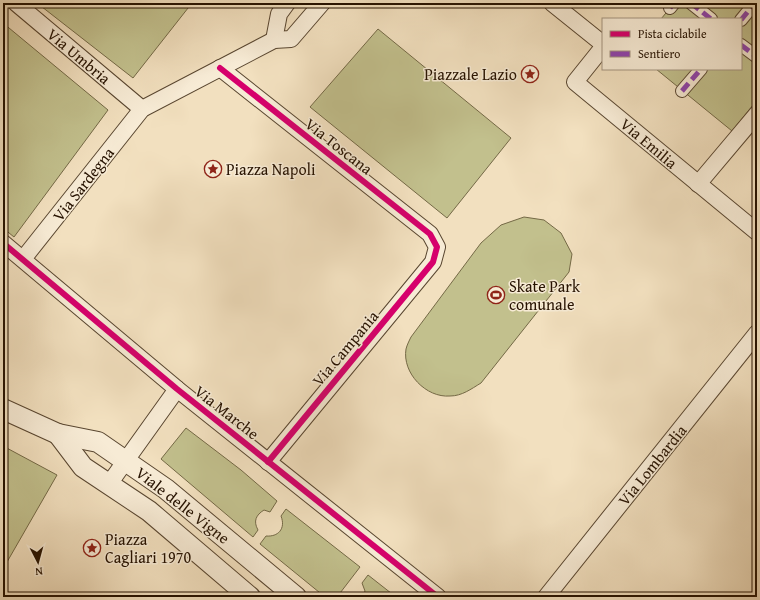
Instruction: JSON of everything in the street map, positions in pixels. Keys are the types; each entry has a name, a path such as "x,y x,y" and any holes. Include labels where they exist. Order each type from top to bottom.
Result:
{"street":[{"name":"Via Umbria","path":"16,3 142,109"},
{"path":"274,40 279,14 287,3"},
{"path":"142,109 274,40 291,39 322,3"},
{"name":"Via Emilia","path":"552,3 602,44"},
{"path":"691,3 710,18"},
{"path":"742,19 754,3"},
{"name":"Via Emilia","path":"602,46 575,82 757,232"},
{"path":"742,46 757,57"},
{"name":"Via Toscana","path":"220,68 430,234 437,248"},
{"path":"682,90 700,70"},
{"name":"Via Sardegna","path":"23,259 142,109"},
{"path":"698,184 757,114"},
{"name":"Via Marche","path":"3,243 177,389 438,597"},
{"name":"Via Campania","path":"268,462 433,262 437,248"},
{"name":"Via Lombardia","path":"546,597 757,333"},
{"name":"Via Marche","path":"109,484 177,389"},
{"name":"Viale delle Vigne","path":"3,409 58,434 98,442 166,489 296,597"},
{"name":"Viale delle Vigne","path":"58,434 83,467 149,510 250,597"}],"shaded area":[{"path":"37,3 192,3 133,78"},
{"path":"665,3 757,3 757,100 732,131 657,70 742,70 742,18 662,18 670,8"},
{"path":"3,23 108,110 14,237 3,228"},
{"path":"378,29 511,138 447,218 310,107"},
{"name":"Skate Park comunale","path":"524,217 544,220 561,233 572,254 569,272 481,383 466,392 454,396 441,396 432,393 424,388 412,375 406,358 407,344 481,243 501,225"},
{"path":"186,428 241,470 277,501 270,512 264,510 257,516 256,524 258,530 253,537 161,459"},
{"path":"3,446 57,475 3,569"},
{"path":"286,509 360,567 337,597 325,597 260,544 266,536 277,534 280,531 282,528 281,516"},
{"path":"368,575 396,597 363,597 365,591 362,583"}],"marked path":[{"path":"670,8 674,3"},
{"path":"691,3 710,18"},
{"path":"742,19 755,3"},
{"path":"742,46 757,57"},
{"path":"682,91 700,70"}],"cycle path":[{"path":"220,68 430,234 437,247 433,262 268,462"},
{"path":"3,243 177,389 438,597"}],"place":[{"name":"Piazzale Lazio","path":"530,74"},
{"name":"Piazza Napoli","path":"213,169"},
{"name":"Skate Park comunale","path":"496,295"},
{"name":"Piazza Cagliari 1970","path":"92,548"}]}
